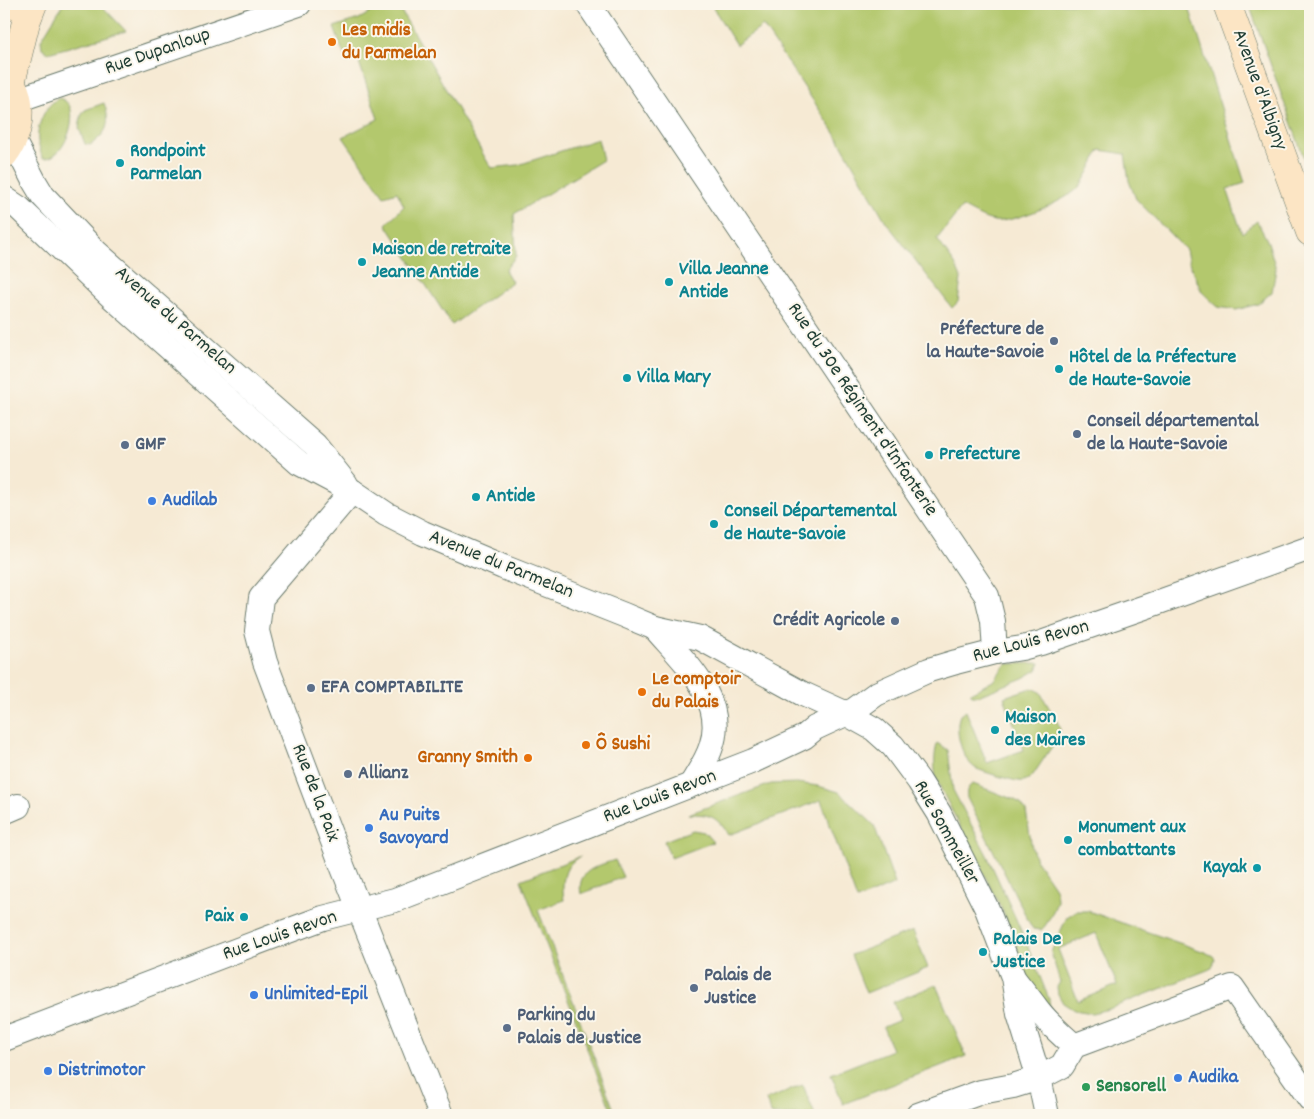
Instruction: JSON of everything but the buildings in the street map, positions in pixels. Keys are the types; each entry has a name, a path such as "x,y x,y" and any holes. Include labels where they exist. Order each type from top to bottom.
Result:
{"main road":[{"path":"8,147 18,120 11,85 26,22 33,4"},
{"name":"Avenue d'Albigny","path":"1228,4 1310,232"}],"street":[{"name":"Rue Dupanloup","path":"11,85 300,4"},
{"name":"Rue du 30e Régiment d'Infanterie","path":"588,4 987,596 993,621 995,652"},
{"name":"Avenue du Parmelan","path":"8,147 59,214 96,252 315,445 352,491"},
{"name":"Avenue du Parmelan","path":"4,198 18,208 112,297 299,463 352,491 386,514 423,533 655,628 700,638 803,694 846,714"},
{"name":"Rue de la Paix","path":"352,491 261,598 257,631 264,662 441,1115"},
{"name":"Rue Louis Revon","path":"4,1039 324,918 395,900 753,761 804,737 815,728 854,710 876,694 929,670 995,652 1041,643 1145,608 1310,548"},
{"name":"Avenue du Parmelan","path":"655,628 699,679 713,708 715,731 711,748 691,785"},
{"name":"Avenue du Parmelan","path":"803,694 876,694"},
{"name":"Rue Sommeiller","path":"846,714 874,729 893,746 919,781 939,813 987,909 1012,977 1019,1014 1039,1078 1048,1115"},
{"name":"Rue Sommeiller","path":"1012,977 1038,1010 1074,1046"},
{"path":"918,1115 981,1092 1013,1086 1039,1078 1062,1066 1074,1046 1232,987 1310,1100"}],"green space":[{"path":"63,4 100,4 126,31 48,53 42,48 41,40"},
{"path":"385,4 397,4 491,168 518,165 598,139 603,160 514,214 516,256 505,270 512,282 452,325 386,224 404,206 397,192 384,196 343,137 378,119 358,59 347,63 334,27 359,19"},
{"path":"711,4 1188,4 1245,183 1227,189 1242,233 1257,221 1268,242 1276,269 1272,292 1258,304 1236,310 1218,307 1202,292 1189,263 1186,250 1136,199 1129,181 1125,154 1100,150 1079,187 1064,198 1039,210 1013,219 994,221 962,207 937,239 955,264 961,278 958,302 952,308 886,222 835,133 763,26 736,45"},
{"path":"1249,4 1310,4 1310,175"},
{"path":"60,98 68,104 71,111 70,129 62,147 50,157 42,158 38,142 40,123 50,105"},
{"path":"104,103 107,122 104,132 90,145 85,144 79,128 81,116 85,110"},
{"path":"1040,663 1037,670 1023,678 980,695 972,695 970,693 993,681 1006,664"},
{"path":"1028,689 1035,689 1040,692 1059,725 1060,731 1059,736 1033,775 1027,780 1019,781 975,768 966,757 960,743 958,721 960,715 966,711 987,763 1024,750 1004,697"},
{"path":"937,743 948,750 953,790 987,855 1024,937 1049,999 1050,1009 1034,993 1004,914 936,779 935,752"},
{"path":"797,783 839,792 874,825 895,884 857,900 821,800 729,835 712,817 688,814 771,784"},
{"path":"973,784 1015,800 1026,811 1032,848 1036,860 1055,888 1057,896 1053,912 1041,930 1033,929 1031,926 967,798 967,790"},
{"path":"693,830 704,832 713,842 671,858 664,841"},
{"path":"581,856 571,863 564,876 564,900 538,910 616,1115 613,1115 521,880"},
{"path":"615,860 623,877 581,894 580,886 585,874 595,867"},
{"path":"1076,911 1088,911 1205,952 1215,959 1213,966 1210,969 1109,1009 1092,1013 1074,1010 1063,1003 1058,994 1057,987 1060,982 1051,952 1067,917","holes":["1096,933 1117,985 1078,1001 1058,949"]},
{"path":"913,931 928,968 866,993 851,955"},
{"path":"936,985 966,1056 843,1104 831,1074 892,1050 883,1027 900,1020 893,1002"},
{"path":"803,1085 815,1115 772,1115 766,1100"}],"place":[{"name":"Les midis du Parmelan","path":"332,42"},
{"name":"Rondpoint Parmelan","path":"120,163"},
{"name":"Maison de retraite Jeanne Antide","path":"362,262"},
{"name":"Villa Jeanne Antide","path":"669,282"},
{"name":"Préfecture de la Haute-Savoie","path":"1054,341"},
{"name":"Hôtel de la Préfecture de Haute-Savoie","path":"1059,369"},
{"name":"Villa Mary","path":"627,378"},
{"name":"Conseil départemental de la Haute-Savoie","path":"1077,434"},
{"name":"GMF","path":"125,445"},
{"name":"Prefecture","path":"929,455"},
{"name":"Antide","path":"476,497"},
{"name":"Audilab","path":"152,501"},
{"name":"Conseil Départemental de Haute-Savoie","path":"714,524"},
{"name":"Crédit Agricole","path":"895,621"},
{"name":"EFA COMPTABILITE","path":"311,688"},
{"name":"Le comptoir du Palais","path":"642,692"},
{"name":"Maison des Maires","path":"995,730"},
{"name":"Ô Sushi","path":"586,745"},
{"name":"Granny Smith","path":"528,758"},
{"name":"Allianz","path":"348,774"},
{"name":"Au Puits Savoyard","path":"369,828"},
{"name":"Monument aux combattants","path":"1068,840"},
{"name":"Kayak","path":"1257,868"},
{"name":"Paix","path":"244,917"},
{"name":"Palais De Justice","path":"983,952"},
{"name":"Palais de Justice","path":"694,988"},
{"name":"Unlimited-Epil","path":"254,995"},
{"name":"Parking du Palais de Justice","path":"507,1028"},
{"name":"Distrimotor","path":"48,1071"},
{"name":"Audika","path":"1178,1078"},
{"name":"Sensorell","path":"1086,1087"}]}
